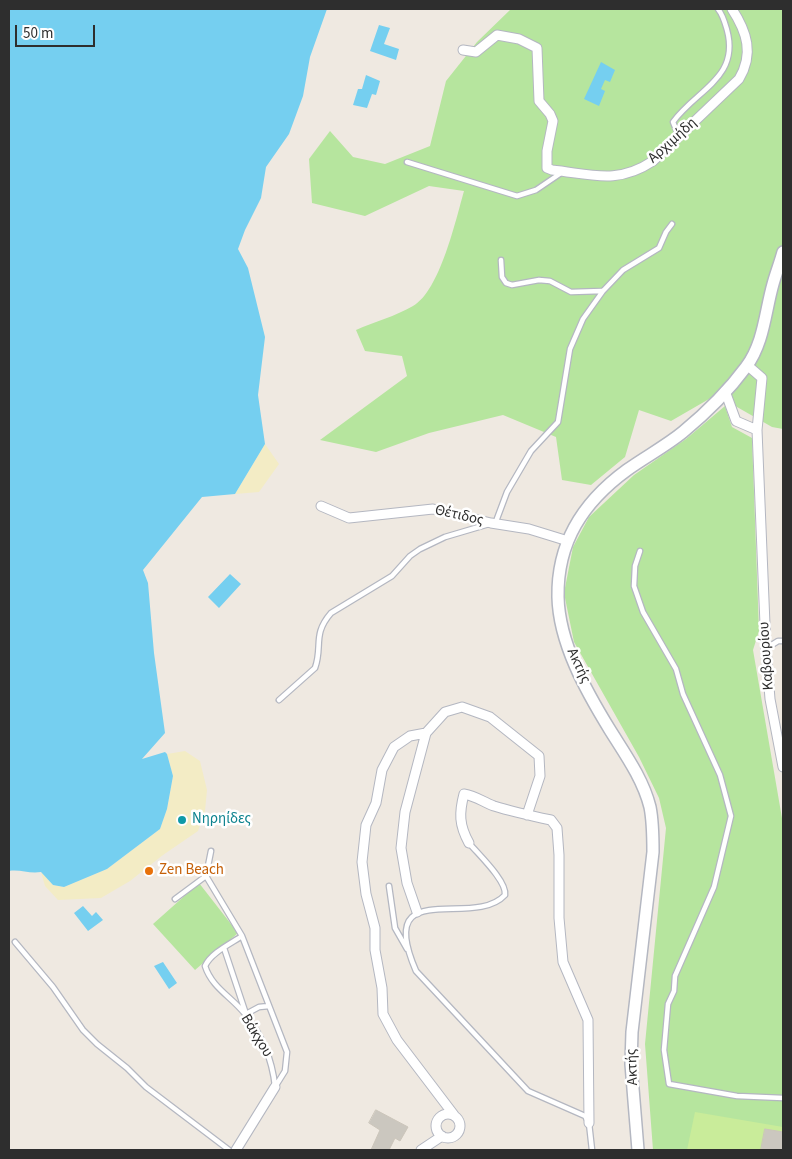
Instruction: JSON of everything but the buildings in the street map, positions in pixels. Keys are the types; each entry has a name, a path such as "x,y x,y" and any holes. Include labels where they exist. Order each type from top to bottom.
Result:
{"street":[{"name":"Αρχιμήδη","path":"463,50 476,52 496,35 519,39 537,48 539,101 550,114 553,121 547,168 602,177 628,174 639,170 653,161 730,89 744,70 748,54 748,42 732,9"},
{"name":"Ακτής","path":"638,1150 631,1064 632,1032 653,852 653,826 650,806 641,784 606,723 568,646 561,622 558,599 559,566 578,518 610,483 682,432 725,391 747,366 762,332 772,285 783,252"},
{"name":"Καβουρίου","path":"747,366 762,378 757,430 760,545 770,699 783,767"},
{"path":"725,391 736,421 757,430"},
{"name":"Θέτιδος","path":"321,506 350,518 433,509 493,524 529,529 568,541"},
{"path":"417,912 407,883 401,848 404,812 426,733 445,712 462,707 490,717 539,756 540,776 527,815"},
{"path":"426,733 410,736 394,747 382,770 376,803 366,825 362,862 366,894 376,928 374,950 382,988 383,1014 397,1040 454,1115 460,1123 458,1133 451,1138 442,1136 436,1129 437,1120 445,1114 454,1115"},
{"path":"469,843 461,829 460,812 464,794 476,796 490,804 551,820 557,828 562,962 588,1020 590,1054 589,1123"},
{"path":"236,1150 275,1087"},
{"path":"421,1150 442,1136"}],"lane":[{"path":"679,137 673,122 726,69 730,42 725,20 718,9"},
{"path":"407,162 517,196 536,190 564,171"},
{"path":"279,700 315,668 319,634 324,621 331,613 392,576 410,556 420,549 445,537 493,524 507,492 531,451 558,422 570,349 583,319 602,291 631,264 659,248 672,224"},
{"path":"501,260 502,277 506,283 512,285 539,280 550,281 571,292 602,291"},
{"path":"640,551 634,566 634,586 643,612 676,669 686,702 720,775 731,816 714,887 675,976 674,992 668,1004 664,1050 669,1084 737,1096 783,1098"},
{"path":"766,649 778,641 783,641"},
{"path":"408,951 408,924 417,912 470,908 491,904 505,895 506,890 499,878 469,843"},
{"path":"175,899 206,876 211,851"},
{"path":"206,876 242,936 287,1052 284,1071 275,1087"},
{"path":"388,886 396,928 416,971 528,1091 585,1116 589,1123 592,1150"},
{"path":"242,936 224,948 246,1014 259,1007 270,1006"},
{"path":"15,942 53,987 83,1030 97,1044 127,1068 146,1087 229,1150"},
{"name":"Βάκχου","path":"224,948 207,962 206,966 212,982 246,1014 272,1061 275,1087"}],"green space":[{"path":"511,9 783,9 783,429 772,427 716,395 671,421 639,410 625,457 591,485 562,480 556,437 503,415 429,433 376,452 320,440 407,376 402,356 365,351 356,330 406,310 423,298 431,286 446,253 464,191 429,186 365,216 312,203 309,159 330,131 353,157 385,164 430,146 446,81 477,42"},
{"path":"725,406 732,427 752,438 759,631 753,650 783,824 783,1150 653,1150 645,1044 666,828 659,798 639,757 574,642 564,593 573,547 589,517 634,475 686,439"},
{"path":"199,883 238,933 195,970 153,924"},
{"path":"695,1112 783,1127 783,1150 687,1150"}],"sand":[{"path":"265,444 279,464 259,492 235,494"},
{"name":"Νηρηίδες","path":"185,751 200,761 207,790 205,811 198,831 130,881 101,898 58,900 45,886 41,872 53,885 64,887 107,869 160,829 167,809 173,776 167,754"}],"water":[{"path":"9,9 327,9 310,57 303,96 289,134 266,167 261,198 238,249 248,268 265,337 258,395 265,444 235,494 202,497 143,570 148,583 154,653 165,733 142,759 165,752 167,754 173,776 167,809 160,829 107,869 64,887 53,885 41,872 9,871"},
{"path":"379,25 390,28 384,44 399,49 396,60 370,51"},
{"path":"601,62 615,70 610,82 605,80 601,89 605,91 599,106 584,99"},
{"path":"366,75 380,81 376,95 372,94 367,108 353,105 358,89 362,89"},
{"path":"230,574 241,584 219,608 208,597"},
{"path":"83,906 92,916 96,912 103,920 88,931 74,913"},
{"path":"163,962 177,983 169,989 154,966"}],"place":[{"name":"Νηρηίδες","path":"182,820"},
{"name":"Zen Beach","path":"149,871"}]}
